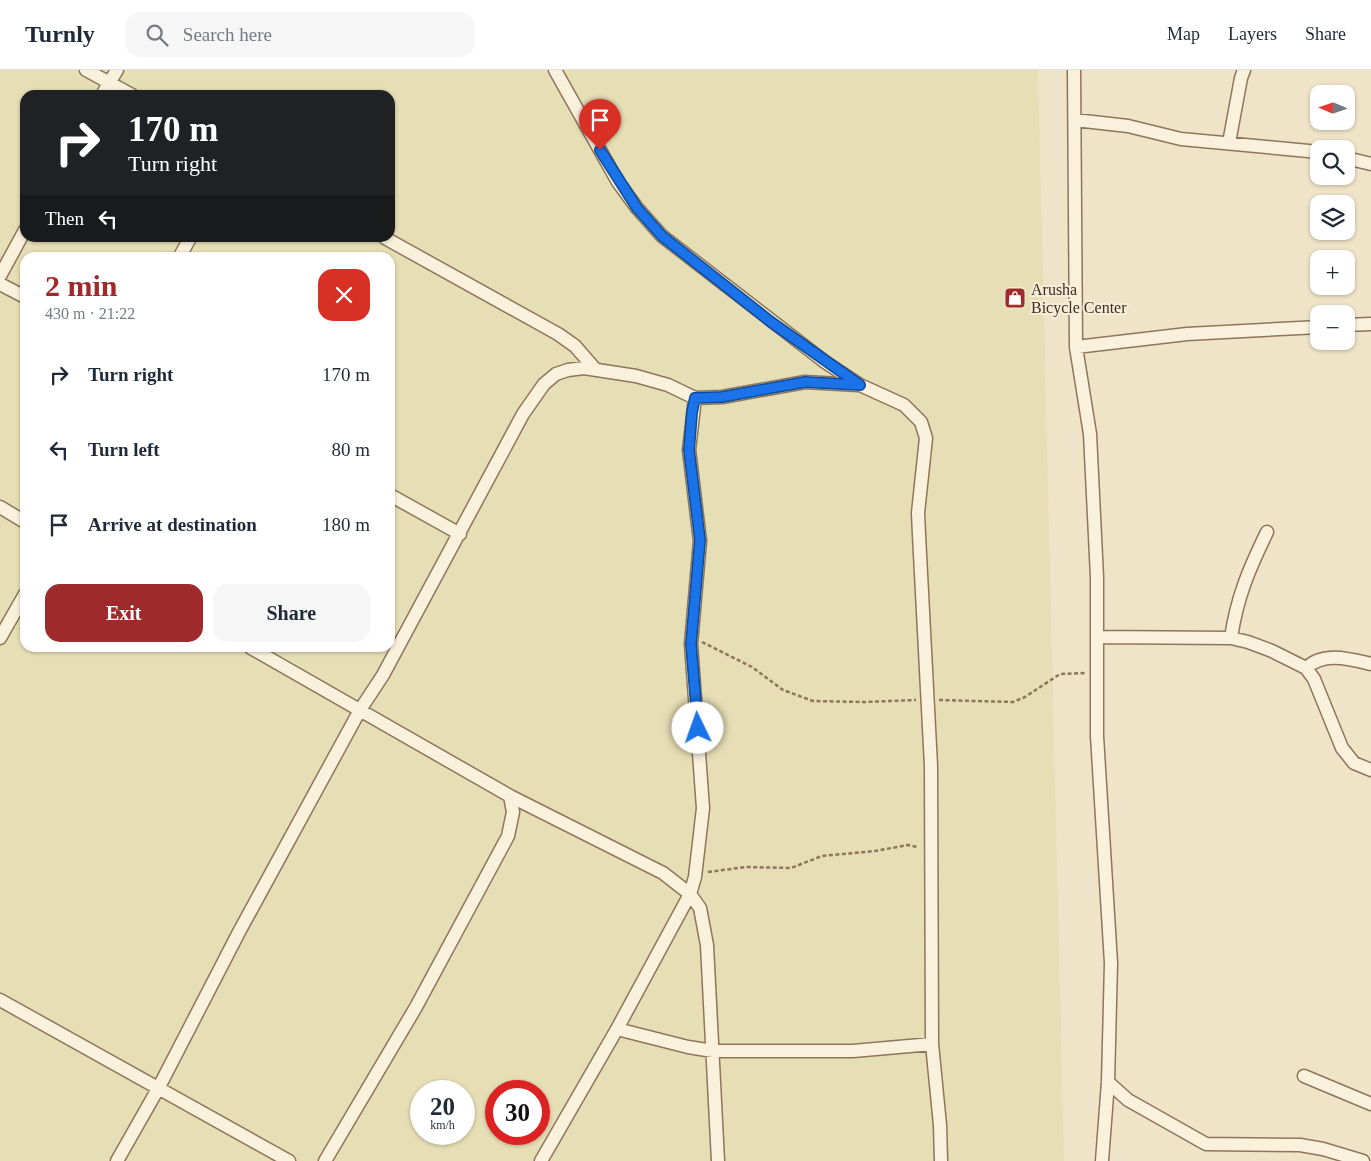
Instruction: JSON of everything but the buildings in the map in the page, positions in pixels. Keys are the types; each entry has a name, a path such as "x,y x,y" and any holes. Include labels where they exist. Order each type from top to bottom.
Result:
{"street":[{"path":"86,70 124,90"},
{"path":"105,90 117,70"},
{"path":"555,70 618,182 637,208 662,236 771,322 860,385 904,405 912,412 924,429 925,462 918,521 931,766 932,1044 940,1125 941,1161"},
{"path":"1074,70 1076,347 1090,434 1098,637 1097,736 1110,963 1108,1082 1102,1161"},
{"path":"1229,142 1244,70"},
{"path":"1075,120 1128,126 1181,139 1310,151"},
{"path":"1355,160 1371,164"},
{"path":"0,276 20,239"},
{"path":"392,242 558,334 575,346 595,369"},
{"path":"0,284 20,294"},
{"path":"1355,325 1371,324"},
{"path":"1076,347 1187,334 1310,327"},
{"path":"117,1161 159,1087 239,932 360,710 383,675 460,534 500,454 544,384 556,374 584,368 651,379 695,398 722,397 805,382 860,385"},
{"path":"540,1161 617,1029 690,894 695,874 702,823 703,793 691,644 700,540 689,450 695,398"},
{"path":"395,498 460,534"},
{"path":"0,507 20,519"},
{"path":"1231,638 1241,588 1267,532"},
{"path":"0,638 20,603"},
{"path":"1098,637 1231,638 1264,648 1306,668 1314,679 1342,748 1354,763 1371,770"},
{"path":"258,652 510,796 663,873 690,894 700,908 705,925 718,1161"},
{"path":"1306,668 1312,662 1322,659 1343,657 1371,664"},
{"path":"325,1161 416,1008 508,836 513,812 510,796"},
{"path":"0,1000 289,1161"},
{"path":"617,1029 688,1047 713,1051 853,1051 932,1044"},
{"path":"1304,1076 1371,1104"},
{"path":"1108,1082 1128,1100 1206,1144 1300,1145 1325,1155 1363,1161"}],"path":[{"path":"691,644 704,642 761,673 783,690 813,701 864,702 926,699 1013,702 1025,697 1060,674 1097,673"},
{"path":"695,874 746,867 791,868 822,856 875,851 908,845 922,848 932,855"}],"shaded area":[{"path":"0,70 1038,70 1064,1161 0,1161"}],"place":[{"name":"Arusha Bicycle Center","path":"1015,298"}],"route":[{"path":"600,150 618,182 637,208 662,236 771,322 860,385 789,383 722,397 695,398 689,450 700,540 691,644 698,728"}]}
